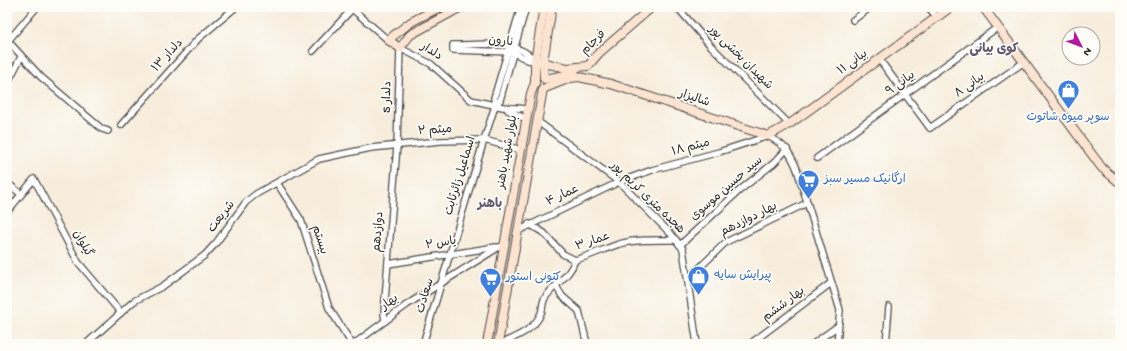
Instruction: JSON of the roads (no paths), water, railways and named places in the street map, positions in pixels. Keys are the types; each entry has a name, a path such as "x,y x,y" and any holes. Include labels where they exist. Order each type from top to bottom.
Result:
{"street":[{"path":"37,7 8,40 21,57 41,77 102,129 108,131"},
{"name":"دلدار ۱۳","path":"121,125 198,39 236,7"},
{"path":"388,40 411,22 440,7"},
{"path":"400,48 410,35 461,7"},
{"path":"511,49 520,7"},
{"path":"511,49 526,7"},
{"path":"544,7 539,62 544,79 547,82 544,88 537,89 535,83 538,78 544,79"},
{"path":"539,62 552,7"},
{"name":"فرجام","path":"539,62 586,73 599,53 652,7"},
{"name":"شهیدان بخشی پور","path":"677,7 711,46 789,124"},
{"path":"853,20 871,7"},
{"path":"928,7 937,17"},
{"name":"بیانی ۱۱","path":"768,136 789,124 951,7"},
{"path":"983,7 1102,168 1120,184"},
{"path":"313,51 351,8"},
{"name":"دلدار","path":"351,8 388,40 431,64 471,100 495,106 528,109"},
{"name":"بیانی ۹","path":"817,158 998,27"},
{"name":"نارون","path":"511,49 453,50 453,45 511,49 531,56 539,62"},
{"name":"دلدار 5","path":"397,146 400,48"},
{"name":"اسماعیل زائرثابت","path":"450,254 495,106 500,100 511,49"},
{"path":"7,84 21,57"},
{"path":"879,59 905,94"},
{"name":"بلوار شهید باهنر","path":"489,344 501,247 531,93 535,83 539,62"},
{"name":"بیانی ۸","path":"905,94 930,128 1024,62"},
{"name":"شالیزار","path":"544,88 586,73"},
{"name":"شالیزار","path":"544,79 565,74 586,73 612,84 768,136"},
{"name":"بلوار شهید باهنر","path":"499,344 544,88"},
{"path":"503,107 526,118"},
{"name":"هجده متری کریم پور","path":"537,121 619,182 678,242 686,259 697,344"},
{"path":"768,136 787,149 795,164 840,310 837,344"},
{"name":"میثم ۱۸","path":"619,182 652,170 719,152 768,136"},
{"name":"میثم ۲","path":"397,146 440,140 484,140 521,150"},
{"name":"شریعت","path":"86,344 134,301 175,279 205,255 246,202 256,194 319,159 371,148 397,146"},
{"name":"دوازدهم","path":"385,321 397,146"},
{"name":"سید حسین موسوی","path":"678,242 774,163 787,149"},
{"path":"1102,168 1120,176"},
{"name":"گیلوان","path":"21,194 34,179 78,262 121,313"},
{"name":"عمار ۴","path":"518,231 529,224 619,182"},
{"path":"7,183 21,194 7,212"},
{"name":"بیستم","path":"277,183 301,220 329,308 353,344"},
{"name":"بهار دوازدهم","path":"688,279 726,242 807,203"},
{"name":"عمار ۳","path":"529,224 544,233 563,254 574,260 590,256 619,244 646,240 678,242"},
{"name":"یاس ۲","path":"388,264 501,247"},
{"name":"بهار","path":"353,344 441,283 501,247"},
{"name":"سعادت","path":"423,344 450,254"},
{"path":"499,344 516,337 537,322 542,312 543,300 572,270 574,260"},
{"name":"بهار ششم","path":"750,344 831,283"},
{"path":"556,286 562,296 579,311 587,344"},
{"path":"886,344 888,307"},
{"path":"493,310 504,312"},
{"path":"813,344 838,326"}],"place":[{"name":"سوپر میوه شاتوت","path":"1068,110"},
{"name":"ارگانیک مسیر سبز","path":"808,200"},
{"name":"پیرایش سایه","path":"699,296"},
{"name":"کتونی استور","path":"491,298"}],"district":[{"name":"کوی بیانی","path":"994,49"},
{"name":"باهنر","path":"490,204"}]}
